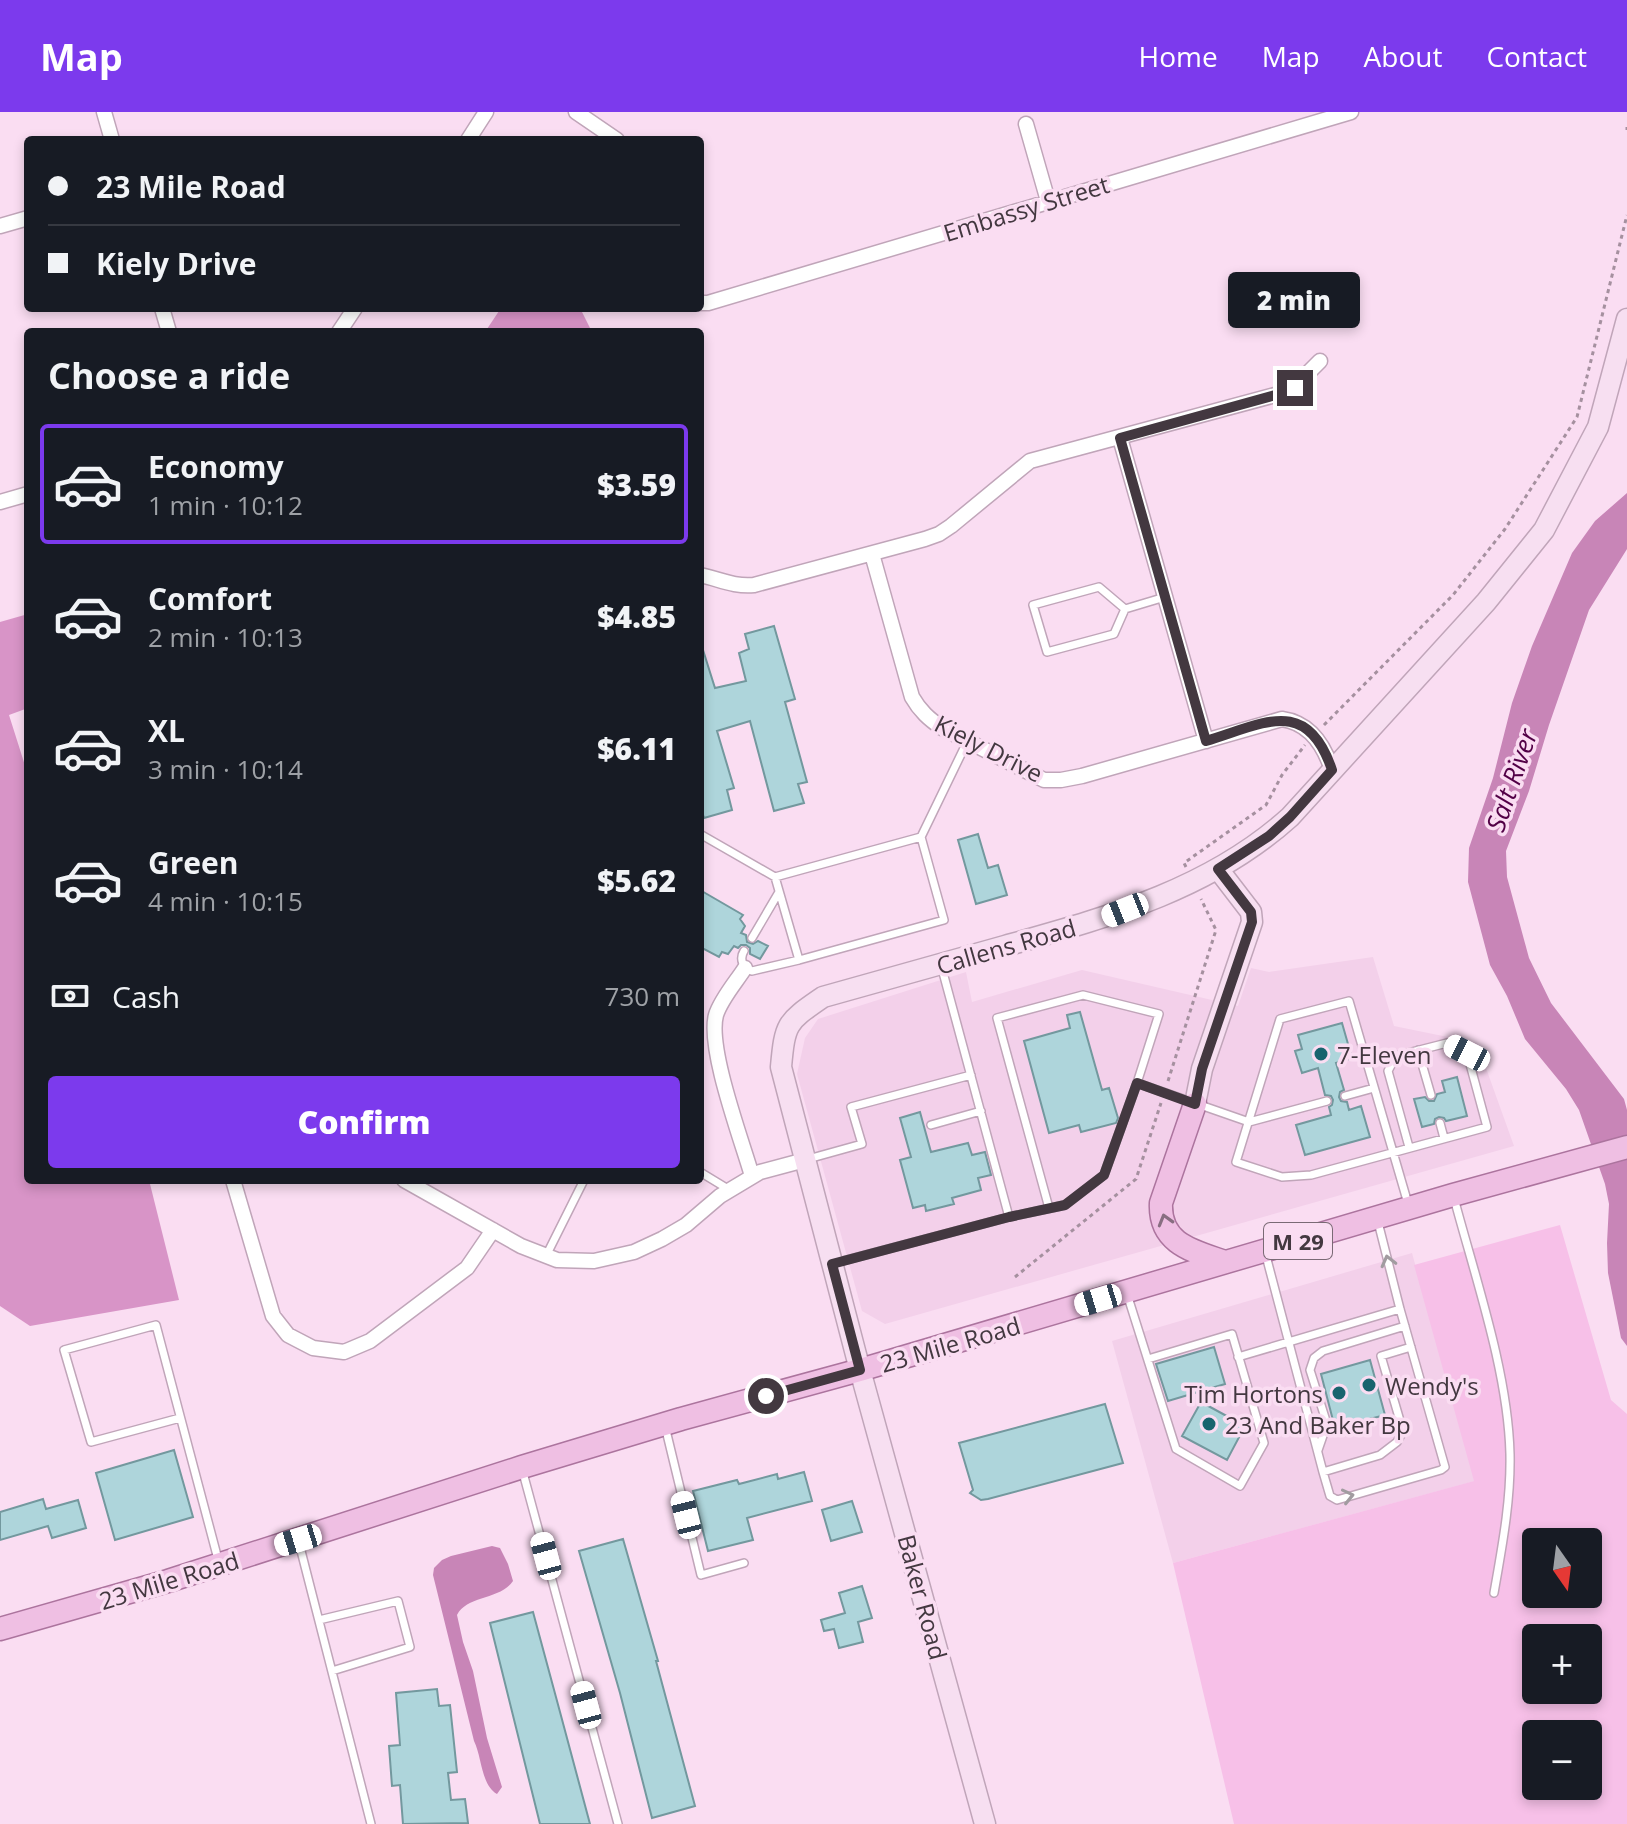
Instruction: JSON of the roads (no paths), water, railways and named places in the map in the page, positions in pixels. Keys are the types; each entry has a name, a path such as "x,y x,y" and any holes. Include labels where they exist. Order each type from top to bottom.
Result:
{"main road":[{"path":"1195,1104 1161,1210 1165,1227 1178,1243 1225,1262"},
{"name":"23 Mile Road","path":"0,1629 219,1565 664,1424 1627,1147"}],"street":[{"path":"104,112 111,136"},
{"path":"471,136 486,112"},
{"path":"576,112 611,136"},
{"name":"Embassy Street","path":"704,303 1348,113"},
{"path":"1026,124 1048,201"},
{"path":"0,226 24,219"},
{"name":"Callens Road","path":"860,1370 781,1067 783,1039 791,1019 823,997 1102,919 1192,882 1269,836 1290,817 1486,602 1544,530 1598,427 1627,319"},
{"path":"704,576 726,584 754,585 939,534 1030,461 1290,391 1320,361"},
{"path":"1120,438 1206,741"},
{"path":"0,502 24,495"},
{"name":"Kiely Drive","path":"872,554 912,697 920,710 929,719 1044,780 1082,776 1272,721 1293,721 1305,727 1327,753 1332,770"},
{"path":"1195,1104 1202,1069 1252,922 1251,912 1218,869"},
{"path":"745,968 717,1012 713,1030 719,1065 752,1176"},
{"path":"429,1186 521,1246 557,1260 594,1261 634,1252 662,1239 752,1176 805,1160"},
{"path":"234,1184 273,1316 288,1335 313,1348 344,1352 370,1341 467,1268 493,1230"},
{"name":"Baker Road","path":"860,1370 985,1824"}],"lane":[{"path":"1125,609 1099,587 1033,605 1047,652 1114,634 1125,609 1165,597"},
{"path":"744,951 741,959 745,968 752,971 944,920 921,837 968,740"},
{"path":"704,836 775,877 799,960"},
{"path":"775,877 921,837"},
{"path":"752,938 779,891"},
{"path":"940,964 1009,1217"},
{"path":"832,1264 1065,1205 1104,1175 1159,1014 1083,995 997,1018 1049,1208"},
{"path":"1409,1147 1388,1071 1396,1056 1447,1043 1467,1053 1487,1127 1409,1147 1393,1151 1311,1175 1282,1177 1236,1162 1280,1019 1349,1001 1393,1151 1409,1208"},
{"path":"1418,1050 1431,1095"},
{"path":"805,1160 862,1144 851,1107 971,1075"},
{"path":"1137,1083 1249,1122 1327,1101"},
{"path":"1345,1096 1374,1088"},
{"path":"931,1125 981,1111"},
{"path":"1440,1123 1444,1138"},
{"path":"704,1174 730,1190"},
{"path":"546,1256 582,1184"},
{"path":"1453,1195 1494,1349 1510,1452 1504,1539 1494,1593"},
{"path":"1264,1250 1317,1452 1330,1496 1337,1500 1445,1467 1376,1218"},
{"path":"1126,1292 1176,1449 1240,1486 1264,1443 1232,1334 1148,1359"},
{"path":"1238,1357 1400,1309"},
{"path":"180,1418 91,1442 64,1350 156,1325 219,1565"},
{"path":"1317,1452 1327,1424 1310,1370 1314,1358 1323,1351 1405,1326"},
{"path":"1323,1472 1380,1455 1397,1442 1403,1431 1381,1356 1411,1347"},
{"path":"664,1424 701,1575 744,1563"},
{"path":"522,1467 618,1824"},
{"path":"298,1540 371,1824"},
{"path":"319,1620 398,1601 410,1647 332,1671"}],"water":[{"name":"Salt River","path":"1627,493 1627,549 1589,610 1506,851 1507,877 1529,958 1551,1003 1624,1099 1627,1110 1627,1346 1621,1338 1608,1273 1609,1204 1605,1184 1579,1110 1525,1039 1490,965 1468,882 1469,848 1532,646 1572,553 1595,521"},
{"path":"492,1546 500,1548 513,1581 500,1592 468,1604 457,1615 502,1787 497,1794 482,1770 433,1575 434,1568 442,1560"}],"place":[{"name":"7-Eleven","path":"1321,1054"},
{"name":"Wendy's","path":"1369,1385"},
{"name":"Tim Hortons","path":"1339,1393"},
{"name":"23 And Baker Bp","path":"1209,1424"}]}
